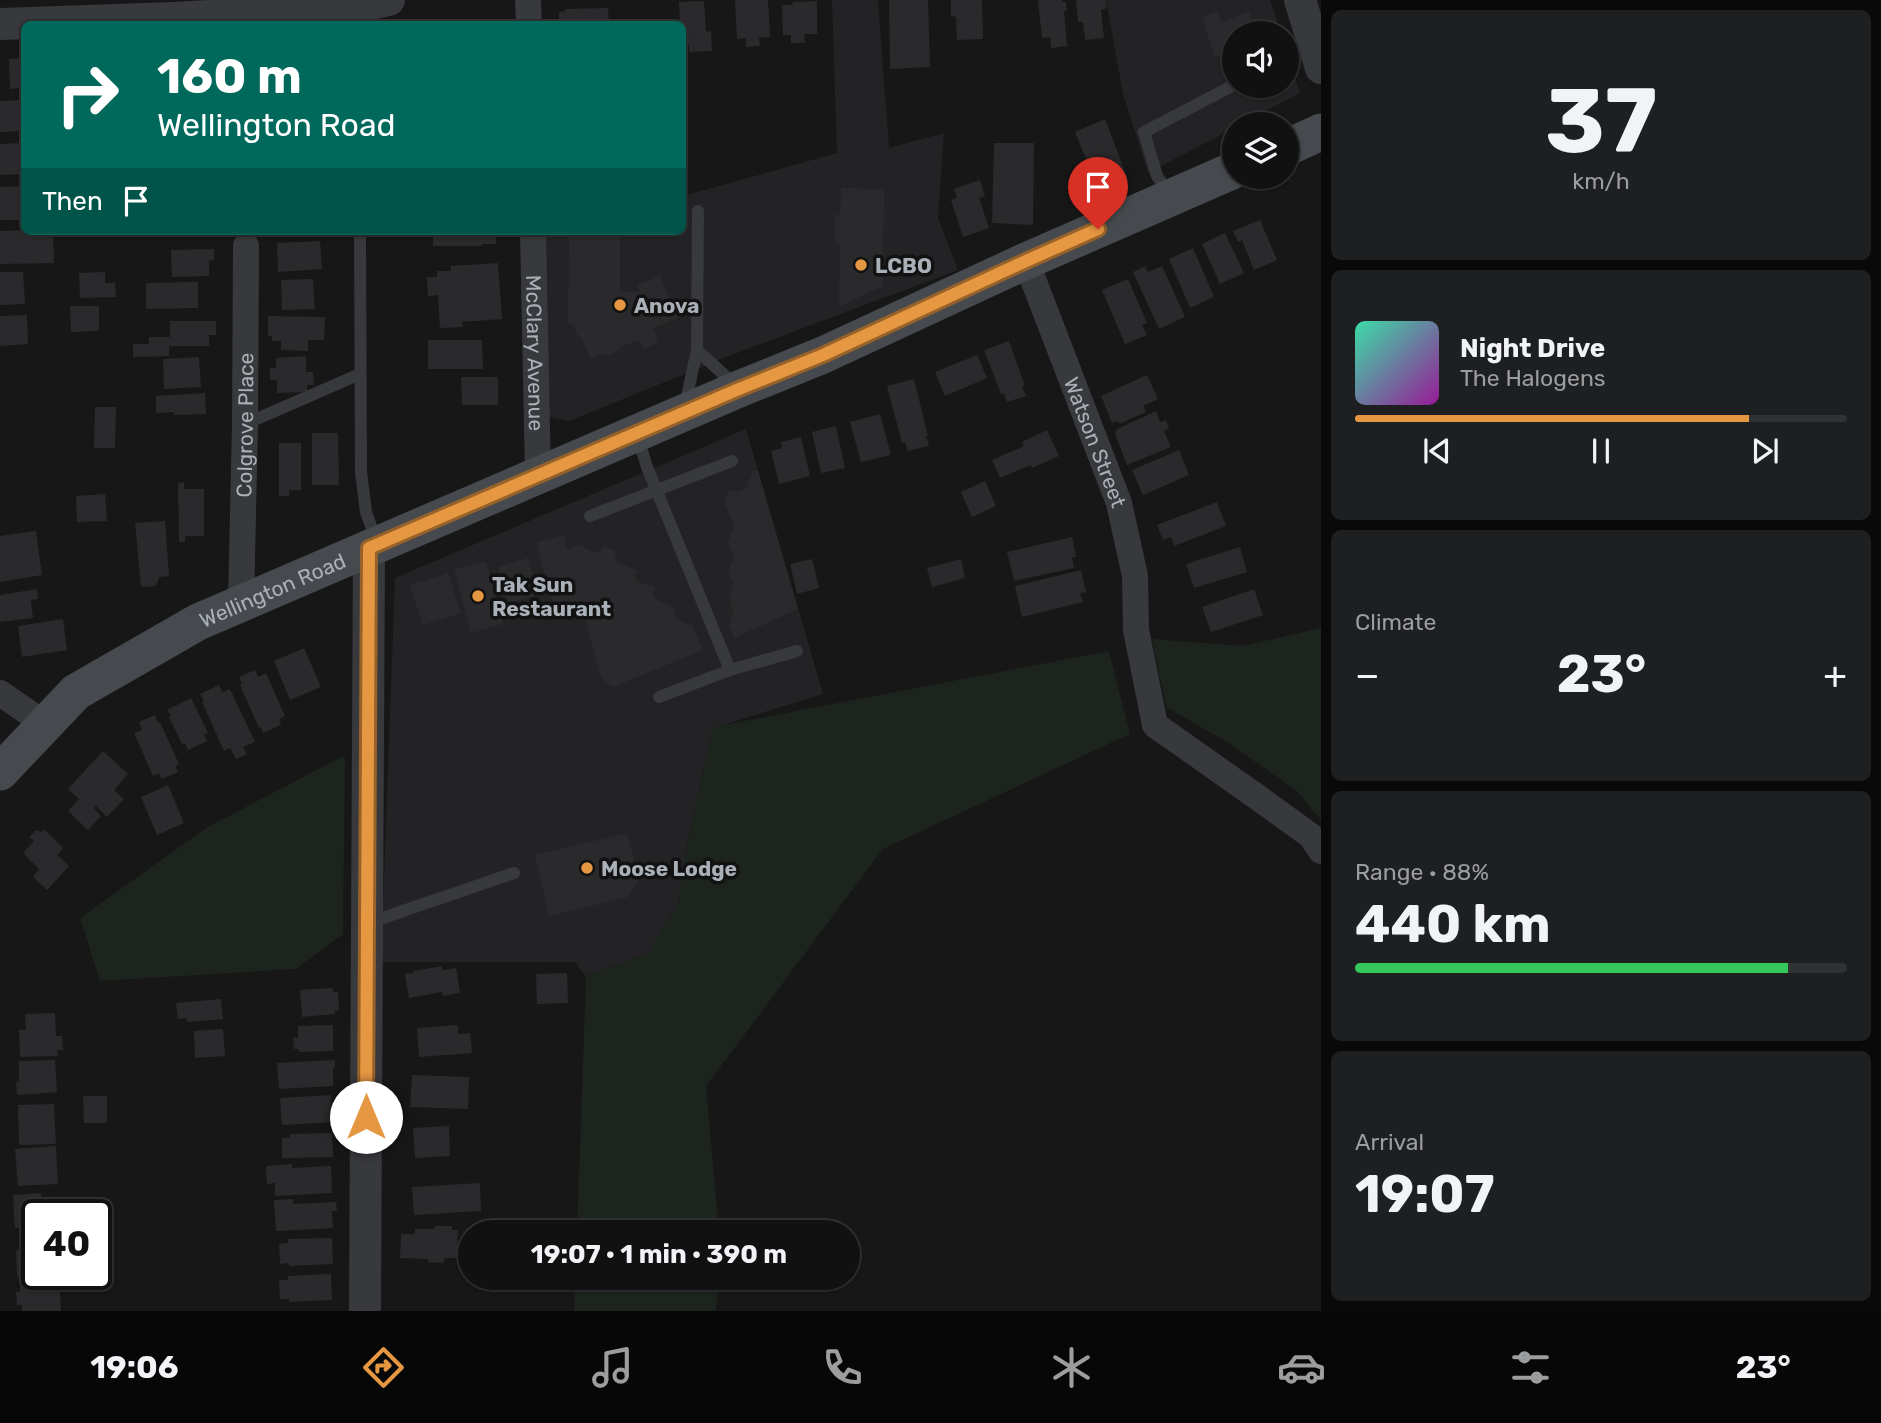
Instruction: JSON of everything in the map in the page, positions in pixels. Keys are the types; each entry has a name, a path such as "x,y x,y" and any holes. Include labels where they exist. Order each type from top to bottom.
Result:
{"main road":[{"path":"1299,142 1321,132"},
{"name":"Wellington Road","path":"0,772 76,692 198,622 823,355 1026,261 1222,175"}],"street":[{"path":"528,0 529,21"},
{"path":"1300,0 1307,56"},
{"path":"35,21 173,9 369,7"},
{"path":"0,24 21,22"},
{"name":"McClary Avenue","path":"533,235 538,476"},
{"name":"Colgrove Place","path":"241,603 246,246"},
{"name":"Watson Street","path":"1026,261 1119,503 1135,576 1136,630 1155,725 1311,836 1321,851"},
{"path":"365,1311 373,546"},
{"path":"0,693 45,724"}],"lane":[{"path":"1171,198 1157,176 1144,132 1222,91"},
{"path":"684,414 697,350 698,211"},
{"path":"360,235 361,472 373,546"},
{"path":"697,350 739,389"},
{"path":"245,424 360,374"},
{"path":"637,434 647,467 730,670"},
{"path":"590,516 732,461"},
{"path":"659,697 730,670 797,651"},
{"path":"368,923 514,873"}],"shaded area":[{"path":"832,0 878,0 889,148 944,133 938,218 958,270 729,356 569,421 548,417 545,235 686,235 686,195 837,153"},
{"path":"1106,0 1270,0 1277,21 1222,21 1222,98 1290,98 1264,112 1222,112 1222,134 1148,173 1123,94"},
{"path":"746,429 823,694 713,728 689,835 678,903 648,953 586,977 575,962 381,962 395,578"},
{"path":"1321,628 1321,820 1297,791 1227,742 1166,707 1152,639 1243,646"},
{"path":"1109,651 1130,734 883,849 706,1086 718,1220 577,1220 586,977 648,953 678,903 689,835 713,727"},
{"path":"345,755 343,934 296,969 100,981 80,918 206,828"},
{"path":"575,1290 718,1290 716,1311 574,1311"}],"building":[{"path":"735,0 768,0 770,37 759,38 760,46 746,47 746,38 737,39"},
{"path":"889,0 928,0 930,67 890,69"},
{"path":"951,0 982,0 983,39 957,40 956,17 951,16"},
{"path":"1038,0 1066,2 1067,11 1064,11 1067,46 1051,48 1050,37 1042,38"},
{"path":"1076,0 1106,0 1106,9 1101,9 1104,38 1085,40 1083,22 1078,22"},
{"path":"704,1 706,32 711,31 712,51 689,52 689,45 686,45 686,21 680,21 679,2"},
{"path":"817,1 817,34 804,34 805,43 791,43 791,35 783,35 782,5"},
{"path":"608,8 609,21 559,21 559,12 565,9"},
{"path":"1217,11 1222,22 1222,55 1215,58 1203,16"},
{"path":"1249,12 1252,21 1224,21"},
{"path":"21,58 21,88 10,89 9,59"},
{"path":"21,100 21,131 0,132 0,101"},
{"path":"1105,119 1128,179 1100,193 1075,132"},
{"path":"21,143 21,174 0,175 0,144"},
{"path":"994,143 1034,143 1033,225 992,223"},
{"path":"980,180 985,196 979,198 989,228 963,237 951,200 957,198 954,189"},
{"path":"21,186 21,220 0,220 0,187"},
{"name":"LCBO","path":"841,188 884,189 883,286 839,307 840,243 835,243 835,215 840,215"},
{"path":"1260,220 1277,260 1254,270 1242,240 1238,242 1233,231"},
{"path":"21,230 21,235 53,235 54,263 0,264 0,231"},
{"path":"1225,233 1244,273 1220,284 1202,244"},
{"path":"433,235 496,235 496,244 433,246"},
{"name":"Anova","path":"569,235 620,235 620,292 640,292 637,285 660,276 678,318 653,328 659,342 643,349 639,340 609,355 603,354 591,359 582,338 572,324 568,324"},
{"path":"320,241 322,269 278,272 277,243"},
{"path":"1193,248 1214,297 1190,308 1169,259"},
{"path":"214,249 214,260 209,260 209,276 172,277 171,250"},
{"path":"498,263 502,319 462,322 463,327 440,328 438,295 428,296 427,277 437,277 437,271 451,271 451,266"},
{"path":"1145,266 1148,272 1162,266 1185,317 1159,329 1133,272"},
{"path":"0,272 23,272 25,304 0,305"},
{"path":"105,272 105,283 115,283 116,297 80,298 79,273"},
{"path":"313,279 315,309 282,310 281,280"},
{"path":"1128,279 1147,323 1142,325 1147,335 1125,344 1102,290"},
{"path":"198,282 198,308 146,309 146,283"},
{"path":"70,306 99,306 99,331 71,332"},
{"path":"27,315 28,344 0,346 0,316"},
{"path":"268,316 325,317 324,340 308,340 308,351 281,350 281,341 272,341 272,336 268,336"},
{"path":"170,321 216,321 216,335 209,335 209,346 169,346 169,356 133,357 133,344 149,344 149,337 170,337"},
{"path":"428,340 482,340 483,369 428,369"},
{"path":"1009,341 1026,396 1007,402 1004,393 1001,394 984,350"},
{"path":"977,355 987,378 945,396 935,372"},
{"path":"306,356 306,372 313,372 314,385 307,385 307,392 277,393 277,380 270,380 270,368 276,368 276,358"},
{"path":"199,357 201,387 164,389 163,359"},
{"path":"1147,375 1158,399 1143,406 1146,412 1119,424 1118,421 1112,423 1101,396"},
{"path":"461,377 498,377 498,405 462,405"},
{"path":"914,379 929,446 908,451 905,442 902,443 887,386"},
{"path":"205,393 206,414 156,413 156,396"},
{"path":"95,407 116,407 115,448 94,448"},
{"path":"1156,411 1160,422 1166,420 1169,429 1164,431 1171,447 1127,465 1115,434 1117,429"},
{"path":"880,414 891,455 861,462 850,422"},
{"path":"836,426 845,468 821,473 812,432"},
{"path":"1047,430 1059,456 1000,478 992,460 1024,446 1022,442"},
{"path":"312,433 338,433 339,485 312,485"},
{"path":"801,437 810,476 779,484 771,451 782,448 781,442"},
{"path":"279,443 301,443 301,490 289,490 289,496 279,496"},
{"path":"1179,450 1189,475 1143,495 1132,470"},
{"path":"752,471 758,471 798,609 734,638 729,625 733,612 729,598 733,583 728,572 734,557 728,542 734,527 725,504 728,490 738,492 747,488"},
{"path":"985,481 996,506 972,517 961,492"},
{"path":"184,482 184,489 204,489 204,536 185,536 185,542 179,542 178,483"},
{"path":"105,494 107,521 77,522 76,496"},
{"path":"1217,502 1226,526 1174,546 1171,537 1163,540 1157,525"},
{"path":"165,521 169,576 159,577 156,586 141,587 135,523"},
{"path":"36,531 42,575 0,582 0,536"},
{"path":"564,535 567,549 583,544 584,548 596,553 603,546 616,551 618,563 638,571 634,574 636,581 655,588 653,593 656,600 676,608 674,611 677,620 693,626 703,650 613,687 601,678 582,607 561,613 548,590 537,542"},
{"path":"1072,537 1076,557 1072,557 1074,568 1014,581 1007,552"},
{"path":"1240,547 1247,572 1194,588 1186,564"},
{"path":"528,558 538,595 508,604 498,567"},
{"path":"812,559 819,588 797,594 790,564"},
{"path":"961,559 965,578 932,587 927,568"},
{"name":"Tak Sun Restaurant","path":"486,561 503,624 471,633 454,570"},
{"path":"1081,570 1086,592 1080,593 1083,602 1022,617 1015,586"},
{"path":"448,573 461,613 423,625 410,585"},
{"path":"37,589 38,599 31,600 33,618 0,622 0,595"},
{"path":"1254,589 1263,615 1211,632 1202,607"},
{"path":"63,619 67,650 22,657 18,626"},
{"path":"304,648 321,687 290,700 274,661"},
{"path":"255,670 258,677 266,673 285,716 279,719 281,725 263,733 240,685 242,684 239,677"},
{"path":"219,685 222,692 230,689 255,742 243,747 247,754 236,759 230,748 224,751 200,694"},
{"path":"191,698 208,733 204,735 207,741 188,750 185,743 182,744 167,710"},
{"path":"155,715 179,764 175,766 178,772 161,779 159,773 153,776 134,733 142,730 139,722"},
{"path":"103,751 128,774 114,790 124,799 107,817 96,806 94,808 101,816 88,830 68,811 79,799 68,789"},
{"path":"168,785 184,823 157,835 141,797"},
{"path":"44,829 63,848 57,855 69,866 47,890 33,877 39,869 23,853 34,841 29,837 36,830 42,832"},
{"name":"Moose Lodge","path":"627,833 639,881 628,897 549,916 535,855"},
{"path":"442,966 443,970 456,968 460,993 443,996 442,992 409,998 405,974"},
{"path":"567,973 568,1003 537,1004 536,974"},
{"path":"333,988 333,992 338,992 339,1010 335,1010 335,1014 302,1017 300,990"},
{"path":"221,999 223,1019 187,1022 187,1018 178,1019 176,1003"},
{"path":"55,1013 56,1036 62,1036 63,1050 57,1050 58,1056 20,1057 19,1030 26,1030 25,1014"},
{"path":"333,1025 333,1051 299,1052 299,1049 294,1049 293,1038 298,1038 298,1026"},
{"path":"458,1025 458,1034 470,1033 472,1053 419,1057 417,1028"},
{"path":"223,1029 225,1056 195,1058 194,1031"},
{"path":"55,1060 57,1092 17,1094 19,1061"},
{"path":"335,1060 333,1086 279,1089 277,1063"},
{"path":"412,1075 469,1077 468,1109 410,1107"},
{"path":"331,1095 333,1122 282,1125 280,1098"},
{"path":"83,1096 107,1096 107,1123 84,1123"},
{"path":"54,1104 56,1144 19,1145 18,1105"},
{"path":"449,1126 450,1156 415,1158 413,1128"},
{"path":"332,1133 333,1157 282,1158 282,1138 290,1138 290,1134"},
{"path":"56,1146 58,1184 18,1186 15,1149"},
{"path":"292,1164 292,1168 331,1166 332,1193 275,1196 275,1183 267,1184 266,1166"},
{"path":"480,1183 481,1211 414,1215 412,1187"},
{"path":"41,1193 42,1199 21,1199 21,1227 15,1228 13,1195"},
{"path":"293,1199 293,1204 336,1202 337,1211 332,1211 333,1228 276,1231 274,1200"},
{"path":"435,1226 452,1226 452,1230 458,1230 457,1258 444,1258 444,1263 428,1262 428,1259 400,1258 401,1234 415,1234 415,1229 435,1229"},
{"path":"332,1238 333,1264 280,1264 279,1244 288,1243 288,1239"},
{"path":"16,1250 21,1250 21,1277 17,1277"},
{"path":"331,1274 332,1300 289,1302 289,1299 280,1299 279,1280 288,1280 288,1276"},
{"path":"20,1283 21,1290 60,1290 61,1311 22,1311 22,1305 17,1305 16,1292 20,1292"}],"place":[{"name":"LCBO","path":"861,265"},
{"name":"Anova","path":"620,305"},
{"name":"Tak Sun Restaurant","path":"478,596"},
{"name":"Moose Lodge","path":"587,868"}],"route":[{"path":"366,1117 369,548 823,355 1098,229"}]}
